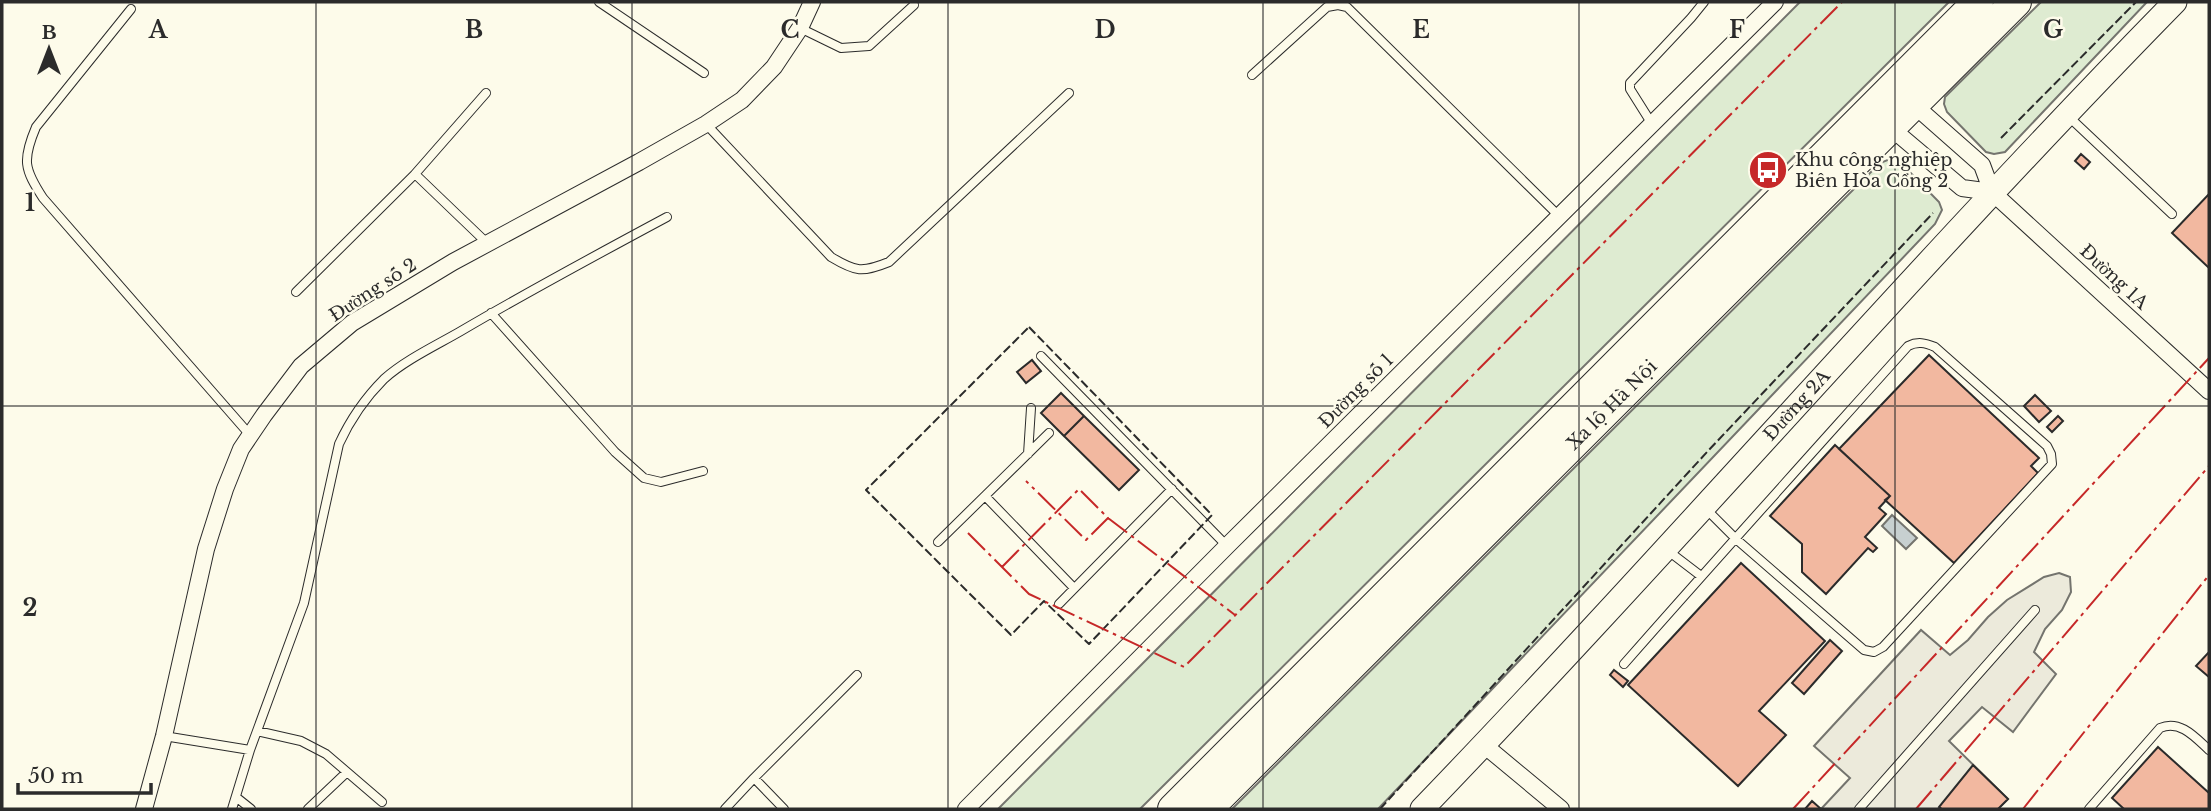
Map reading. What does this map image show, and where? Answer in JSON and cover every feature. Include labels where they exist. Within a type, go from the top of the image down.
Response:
[{"type":"highway","name":"Xa lộ Hà Nội","points":[[1173,809],[1978,2]]},
{"type":"highway","name":"Xa lộ Hà Nội","points":[[1208,809],[2016,2]]},
{"type":"street","name":"Đường số 2","points":[[144,809],[164,736],[206,549],[225,489],[250,435],[301,366],[352,323],[453,262],[706,124],[742,100],[774,67],[800,28],[812,2]]},
{"type":"street","name":"Đường số 1","points":[[966,809],[1775,2]]},
{"type":"street","name":"Đường 2A","points":[[1422,809],[1704,507],[1992,192],[2175,2]]},
{"type":"street","name":"Đường 1A","points":[[1914,105],[1982,165],[1992,192],[2209,391]]},
{"type":"street","points":[[1891,128],[1962,188],[1992,192]]},
{"type":"street","points":[[1484,745],[1561,809]]},
{"type":"lane","points":[[599,2],[704,73]]},
{"type":"lane","points":[[1652,124],[1630,89],[1630,83],[1704,2]]},
{"type":"lane","points":[[1252,75],[1327,7],[1350,4],[1559,216]]},
{"type":"lane","points":[[800,28],[841,48],[869,46],[914,5]]},
{"type":"lane","points":[[131,9],[36,127],[26,161],[30,179],[43,198],[250,435]]},
{"type":"lane","points":[[296,292],[415,174],[486,93]]},
{"type":"lane","points":[[706,124],[831,257],[851,269],[872,269],[889,261],[1069,93]]},
{"type":"lane","points":[[2066,114],[2172,214]]},
{"type":"lane","points":[[415,174],[488,244]]},
{"type":"lane","points":[[232,809],[250,750],[304,603],[339,444],[362,403],[386,377],[428,349],[667,217]]},
{"type":"lane","points":[[491,313],[615,452],[644,478],[661,482],[703,471]]},
{"type":"lane","points":[[1624,664],[1701,576],[1736,539],[1908,346],[1913,343],[1920,342],[1935,347],[2047,446],[2051,454],[2052,464],[1883,648],[1874,652],[1864,650],[1736,539],[1704,507]]},
{"type":"lane","points":[[1041,356],[1227,546]]},
{"type":"lane","points":[[1028,454],[1031,408]]},
{"type":"lane","points":[[938,542],[1049,433]]},
{"type":"lane","points":[[1059,604],[1172,489]]},
{"type":"lane","points":[[985,496],[1074,588]]},
{"type":"lane","points":[[1665,549],[1701,576]]},
{"type":"lane","points":[[1859,809],[2035,610]]},
{"type":"lane","points":[[724,809],[857,675]]},
{"type":"lane","points":[[2089,809],[2160,728],[2183,728],[2209,750]]},
{"type":"lane","points":[[257,731],[302,741],[326,754],[382,802]]},
{"type":"lane","points":[[164,736],[250,750]]},
{"type":"lane","points":[[308,809],[347,772]]},
{"type":"lane","points":[[754,778],[784,809]]},
{"type":"lane","points":[[236,797],[251,809]]},
{"type":"green space","points":[[1800,2],[1949,2],[1140,809],[998,809]]},
{"type":"green space","points":[[2041,2],[2147,2],[2005,152],[1986,152],[1947,112],[1945,97]]},
{"type":"green space","points":[[1890,159],[1902,164],[1939,202],[1942,210],[1935,224],[1378,809],[1232,809],[1880,163]]},
{"type":"shaded area","points":[[1892,515],[1917,538],[1906,549],[1882,526]]},
{"type":"shaded area","points":[[2059,573],[2070,577],[2071,592],[2062,610],[2045,629],[2034,652],[2056,674],[2013,732],[1982,707],[1949,741],[2008,799],[1998,809],[1821,809],[1850,778],[1814,746],[1921,630],[1950,655],[2007,600],[2044,577]]},
{"type":"building","points":[[2081,154],[2090,162],[2084,169],[2075,161]]},
{"type":"building","points":[[2209,194],[2209,268],[2172,233]]},
{"type":"building","points":[[1929,355],[2039,458],[2031,466],[2038,473],[1954,563],[1885,500],[1890,496],[1839,449]]},
{"type":"building","points":[[1032,360],[1041,371],[1026,383],[1017,372]]},
{"type":"building","points":[[1061,393],[1084,416],[1064,436],[1041,413]]},
{"type":"building","points":[[2035,395],[2051,411],[2039,422],[2024,406]]},
{"type":"building","points":[[1084,416],[1139,470],[1119,490],[1064,436]]},
{"type":"building","points":[[2058,416],[2063,421],[2052,432],[2047,427]]},
{"type":"building","points":[[1835,445],[1890,496],[1879,508],[1886,514],[1865,537],[1877,548],[1873,552],[1868,548],[1826,594],[1802,572],[1802,544],[1770,516]]},
{"type":"building","points":[[1741,563],[1825,641],[1759,711],[1786,735],[1738,786],[1628,685]]},
{"type":"building","points":[[1830,640],[1842,651],[1804,694],[1792,683]]},
{"type":"building","points":[[2209,652],[2209,677],[2196,666]]},
{"type":"building","points":[[1614,670],[1628,681],[1623,687],[1610,675]]},
{"type":"building","points":[[2158,747],[2209,793],[2209,809],[2124,809],[2112,798]]},
{"type":"building","points":[[1973,765],[2008,799],[1998,809],[1939,807]]},
{"type":"building","points":[[1812,801],[1821,809],[1805,809]]},
{"type":"fence","points":[[2001,138],[2136,2]]},
{"type":"fence","points":[[1380,809],[1707,452],[1933,213]]},
{"type":"fence","points":[[1029,327],[1212,515],[1089,644],[1044,601],[1011,635],[866,490],[1029,327]]},
{"type":"power","points":[[968,533],[1029,594],[1184,667],[1842,2]]},
{"type":"power","points":[[1793,809],[2209,358]]},
{"type":"power","points":[[1916,809],[2209,466]]},
{"type":"power","points":[[1002,567],[1079,489],[1108,518],[1086,540],[1026,481]]},
{"type":"power","points":[[1108,518],[1235,615]]},
{"type":"power","points":[[2023,809],[2209,575]]},
{"type":"place","name":"Khu công nghiệp Biên Hòa Cổng 2","points":[[1768,170]]}]
